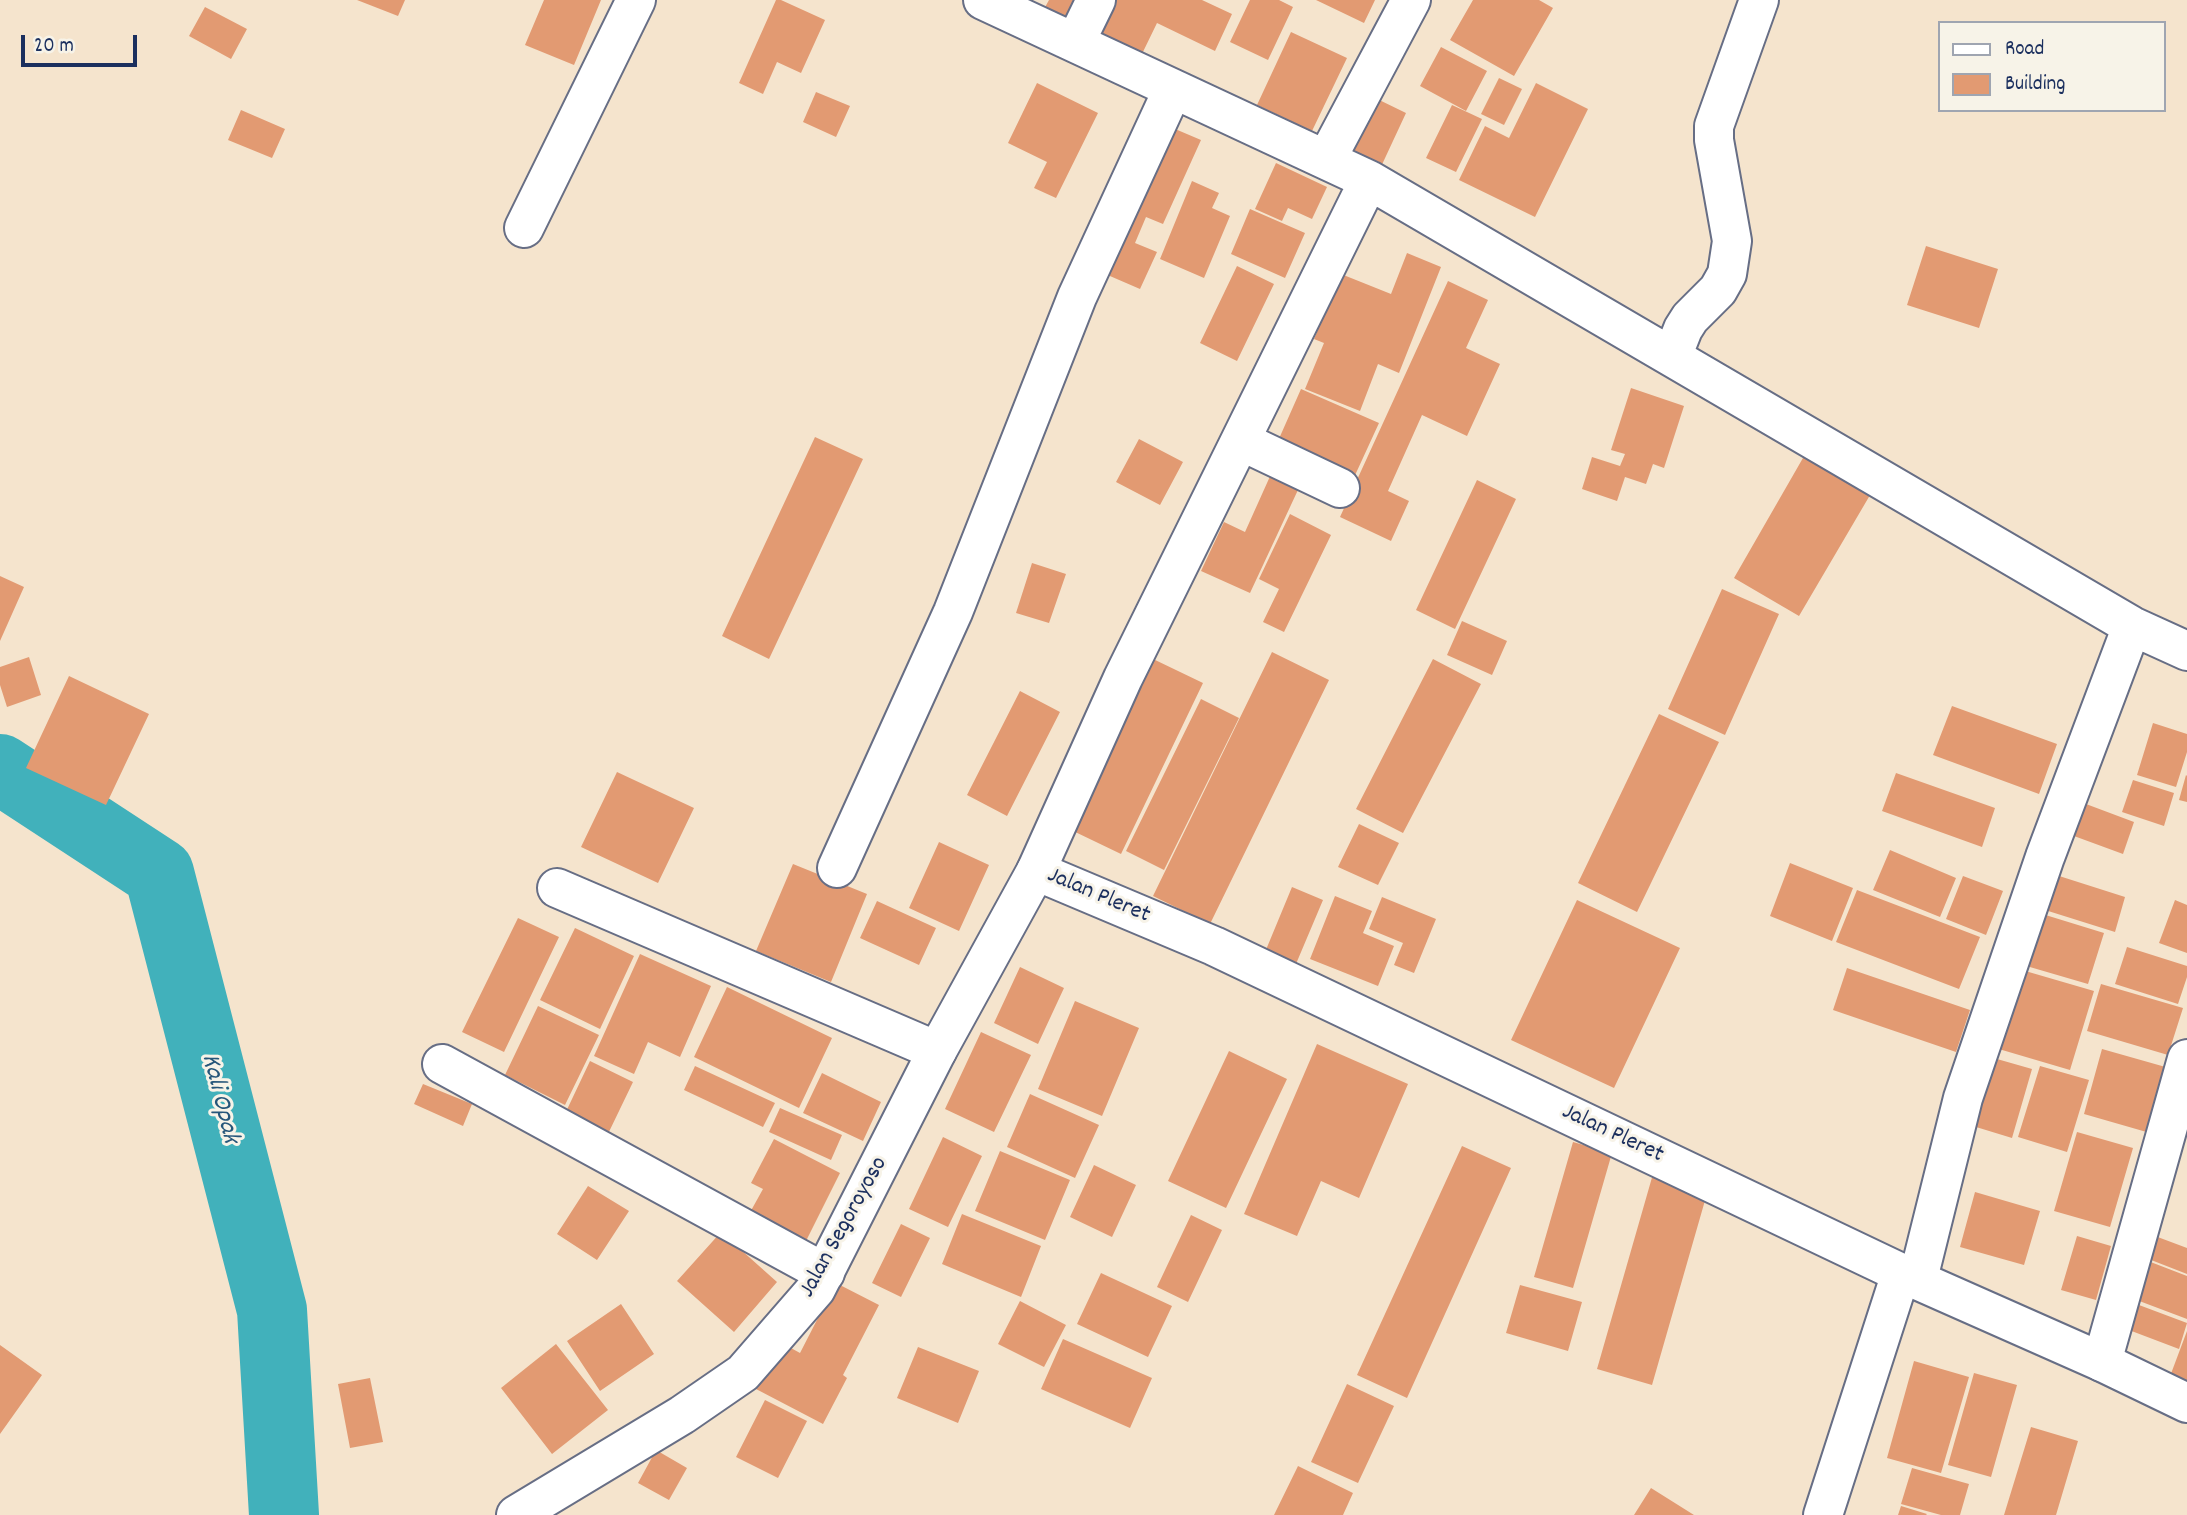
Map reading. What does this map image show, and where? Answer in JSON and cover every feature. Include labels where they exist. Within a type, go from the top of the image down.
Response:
[{"type":"street","points":[[524,228],[636,0]]},
{"type":"street","points":[[983,0],[1370,180],[2132,626],[2187,650]]},
{"type":"street","points":[[1075,43],[1096,0]]},
{"type":"street","points":[[1326,160],[1412,0]]},
{"type":"street","points":[[1672,357],[1690,318],[1718,290],[1727,274],[1732,241],[1714,140],[1714,126],[1759,0]]},
{"type":"street","points":[[837,868],[953,612],[1077,297],[1173,89]]},
{"type":"street","name":"Jalan Segoroyoso","points":[[516,1515],[682,1415],[743,1373],[808,1299],[825,1273],[937,1051],[1036,872],[1123,678],[1370,180]]},
{"type":"street","points":[[1241,441],[1340,488]]},
{"type":"street","points":[[1823,1515],[1910,1276],[1963,1098],[2045,856],[2132,626]]},
{"type":"street","name":"Jalan Pleret","points":[[1036,872],[1214,946],[1910,1276],[2102,1362],[2187,1404]]},
{"type":"street","points":[[557,888],[937,1051]]},
{"type":"street","points":[[2102,1362],[2187,1059]]},
{"type":"street","points":[[442,1064],[825,1273]]},
{"type":"building","points":[[357,0],[405,0],[398,16]]},
{"type":"building","points":[[544,0],[601,0],[574,65],[525,45]]},
{"type":"building","points":[[776,0],[825,20],[801,73],[777,62],[763,94],[739,83]]},
{"type":"building","points":[[1049,0],[1089,0],[1076,27],[1043,11]]},
{"type":"building","points":[[1105,0],[1202,0],[1232,14],[1215,51],[1157,23],[1140,58],[1089,34]]},
{"type":"building","points":[[1250,0],[1279,0],[1293,7],[1268,60],[1230,42]]},
{"type":"building","points":[[1316,0],[1375,0],[1364,23]]},
{"type":"building","points":[[1473,0],[1539,0],[1553,8],[1514,76],[1450,40]]},
{"type":"building","points":[[205,7],[247,29],[231,59],[189,36]]},
{"type":"building","points":[[1291,32],[1347,58],[1312,131],[1257,105]]},
{"type":"building","points":[[1441,47],[1487,71],[1466,111],[1420,86]]},
{"type":"building","points":[[1499,78],[1522,89],[1504,125],[1481,114]]},
{"type":"building","points":[[1037,83],[1098,113],[1056,198],[1034,188],[1047,162],[1008,143]]},
{"type":"building","points":[[1536,83],[1588,109],[1535,217],[1459,180],[1485,126],[1509,138]]},
{"type":"building","points":[[816,92],[850,106],[836,137],[803,122]]},
{"type":"building","points":[[1369,95],[1406,113],[1379,171],[1341,153]]},
{"type":"building","points":[[1452,105],[1482,119],[1456,172],[1426,158]]},
{"type":"building","points":[[241,110],[285,129],[272,158],[228,140]]},
{"type":"building","points":[[1161,123],[1201,140],[1163,224],[1146,217],[1135,243],[1157,252],[1140,289],[1096,270]]},
{"type":"building","points":[[1276,163],[1327,187],[1312,219],[1288,208],[1282,221],[1255,209]]},
{"type":"building","points":[[1192,181],[1219,193],[1212,208],[1230,216],[1204,278],[1160,259]]},
{"type":"building","points":[[1250,209],[1305,233],[1285,278],[1231,254]]},
{"type":"building","points":[[1926,246],[1998,269],[1979,328],[1907,305]]},
{"type":"building","points":[[1407,253],[1441,267],[1399,373],[1378,364],[1360,411],[1305,389],[1324,343],[1314,339],[1341,274],[1391,294]]},
{"type":"building","points":[[1237,266],[1274,284],[1237,361],[1200,343]]},
{"type":"building","points":[[1448,281],[1488,300],[1466,348],[1500,364],[1467,436],[1422,415],[1388,491],[1409,501],[1391,541],[1340,517]]},
{"type":"building","points":[[1631,388],[1684,406],[1664,468],[1653,464],[1646,484],[1625,477],[1617,501],[1582,489],[1592,457],[1620,466],[1625,454],[1611,450]]},
{"type":"building","points":[[1301,389],[1379,423],[1351,484],[1274,450]]},
{"type":"building","points":[[815,437],[863,459],[769,659],[722,636]]},
{"type":"building","points":[[1139,439],[1183,462],[1160,505],[1116,482]]},
{"type":"building","points":[[1807,451],[1873,490],[1799,616],[1734,578]]},
{"type":"building","points":[[1276,463],[1304,477],[1250,593],[1201,571],[1224,522],[1245,532]]},
{"type":"building","points":[[1477,480],[1516,499],[1455,629],[1416,610]]},
{"type":"building","points":[[1290,514],[1331,535],[1284,632],[1263,622],[1279,589],[1259,579]]},
{"type":"building","points":[[1032,563],[1066,574],[1049,623],[1016,613]]},
{"type":"building","points":[[0,576],[24,587],[0,641]]},
{"type":"building","points":[[1722,589],[1779,614],[1725,735],[1668,709]]},
{"type":"building","points":[[1462,621],[1507,641],[1492,675],[1447,655]]},
{"type":"building","points":[[1272,652],[1329,680],[1210,924],[1153,896]]},
{"type":"building","points":[[29,657],[41,695],[7,707],[0,685],[0,667]]},
{"type":"building","points":[[1151,658],[1203,683],[1121,854],[1069,829]]},
{"type":"building","points":[[1433,659],[1481,684],[1403,833],[1356,809]]},
{"type":"building","points":[[69,676],[149,714],[106,805],[26,768]]},
{"type":"building","points":[[1020,691],[1060,712],[1007,816],[967,795]]},
{"type":"building","points":[[1201,699],[1239,718],[1164,870],[1126,851]]},
{"type":"building","points":[[1952,706],[2057,744],[2039,794],[1933,755]]},
{"type":"building","points":[[1659,714],[1719,742],[1637,912],[1578,883]]},
{"type":"building","points":[[2153,723],[2187,734],[2187,752],[2176,787],[2137,775]]},
{"type":"building","points":[[617,772],[694,808],[658,883],[581,847]]},
{"type":"building","points":[[1896,773],[1995,808],[1982,847],[1882,811]]},
{"type":"building","points":[[2187,776],[2187,802],[2179,800]]},
{"type":"building","points":[[2133,780],[2174,793],[2164,826],[2122,812]]},
{"type":"building","points":[[2086,804],[2134,822],[2123,854],[2074,836]]},
{"type":"building","points":[[1359,824],[1399,843],[1378,885],[1338,867]]},
{"type":"building","points":[[939,842],[989,865],[959,931],[909,908]]},
{"type":"building","points":[[1890,850],[1956,878],[1940,917],[1873,890]]},
{"type":"building","points":[[1790,863],[1853,888],[1832,941],[1770,916]]},
{"type":"building","points":[[793,864],[867,894],[831,982],[756,951]]},
{"type":"building","points":[[2056,875],[2125,897],[2115,932],[2045,910]]},
{"type":"building","points":[[1963,876],[2003,891],[1986,935],[1946,919]]},
{"type":"building","points":[[1292,887],[1323,900],[1293,971],[1263,957]]},
{"type":"building","points":[[1857,890],[1980,937],[1959,989],[1836,942]]},
{"type":"building","points":[[1335,896],[1372,911],[1363,933],[1394,946],[1378,986],[1310,959]]},
{"type":"building","points":[[1382,897],[1436,919],[1414,973],[1394,965],[1403,943],[1369,929]]},
{"type":"building","points":[[1577,900],[1680,948],[1614,1088],[1511,1040]]},
{"type":"building","points":[[2175,900],[2187,905],[2187,953],[2159,943]]},
{"type":"building","points":[[877,901],[936,928],[919,965],[860,938]]},
{"type":"building","points":[[2039,913],[2104,933],[2088,984],[2023,965]]},
{"type":"building","points":[[518,918],[559,937],[504,1052],[462,1032]]},
{"type":"building","points":[[575,928],[634,956],[600,1029],[540,1000]]},
{"type":"building","points":[[2127,947],[2187,966],[2187,977],[2178,1004],[2115,984]]},
{"type":"building","points":[[640,954],[711,986],[680,1057],[648,1042],[634,1074],[594,1056]]},
{"type":"building","points":[[1020,967],[1064,988],[1038,1044],[994,1023]]},
{"type":"building","points":[[1847,968],[1970,1010],[1956,1052],[1833,1010]]},
{"type":"building","points":[[2015,968],[2094,991],[2070,1070],[1992,1047]]},
{"type":"building","points":[[2101,984],[2183,1008],[2168,1055],[2087,1031]]},
{"type":"building","points":[[727,987],[832,1038],[799,1108],[694,1057]]},
{"type":"building","points":[[1075,1001],[1139,1028],[1102,1116],[1038,1089]]},
{"type":"building","points":[[538,1006],[599,1035],[565,1105],[505,1075]]},
{"type":"building","points":[[981,1032],[1031,1055],[994,1132],[945,1109]]},
{"type":"building","points":[[1317,1044],[1408,1084],[1359,1198],[1321,1181],[1297,1236],[1244,1214]]},
{"type":"building","points":[[2102,1049],[2169,1068],[2150,1133],[2084,1114]]},
{"type":"building","points":[[1229,1051],[1287,1079],[1226,1208],[1168,1181]]},
{"type":"building","points":[[1983,1055],[2032,1069],[2012,1138],[1963,1123]]},
{"type":"building","points":[[590,1061],[633,1082],[606,1138],[563,1118]]},
{"type":"building","points":[[695,1066],[775,1103],[763,1127],[684,1090]]},
{"type":"building","points":[[2040,1066],[2089,1080],[2067,1152],[2018,1137]]},
{"type":"building","points":[[822,1073],[881,1102],[863,1141],[803,1113]]},
{"type":"building","points":[[423,1084],[472,1104],[463,1126],[414,1104]]},
{"type":"building","points":[[1030,1094],[1099,1125],[1075,1178],[1007,1147]]},
{"type":"building","points":[[780,1108],[842,1135],[831,1160],[769,1132]]},
{"type":"building","points":[[2077,1132],[2133,1148],[2110,1227],[2054,1211]]},
{"type":"building","points":[[943,1137],[982,1156],[948,1227],[909,1209]]},
{"type":"building","points":[[774,1139],[840,1173],[804,1245],[748,1216],[763,1189],[751,1183]]},
{"type":"building","points":[[1573,1142],[1612,1153],[1573,1288],[1534,1277]]},
{"type":"building","points":[[1462,1146],[1511,1168],[1407,1398],[1357,1375]]},
{"type":"building","points":[[1000,1151],[1070,1180],[1045,1240],[975,1211]]},
{"type":"building","points":[[1094,1165],[1136,1185],[1112,1237],[1070,1217]]},
{"type":"building","points":[[1653,1174],[1708,1190],[1652,1385],[1597,1369]]},
{"type":"building","points":[[588,1186],[629,1211],[597,1260],[557,1234]]},
{"type":"building","points":[[1975,1192],[2040,1211],[2024,1265],[1960,1247]]},
{"type":"building","points":[[962,1214],[1041,1246],[1021,1297],[942,1264]]},
{"type":"building","points":[[1191,1215],[1222,1230],[1188,1302],[1157,1287]]},
{"type":"building","points":[[901,1224],[930,1238],[901,1297],[872,1283]]},
{"type":"building","points":[[721,1232],[777,1282],[734,1332],[677,1281]]},
{"type":"building","points":[[2077,1236],[2111,1246],[2096,1300],[2061,1290]]},
{"type":"building","points":[[2155,1236],[2187,1248],[2187,1274],[2146,1258]]},
{"type":"building","points":[[2148,1261],[2187,1276],[2187,1319],[2134,1299]]},
{"type":"building","points":[[1101,1273],[1172,1306],[1148,1357],[1077,1324]]},
{"type":"building","points":[[836,1283],[879,1305],[843,1375],[847,1378],[823,1424],[756,1389],[780,1342],[800,1353]]},
{"type":"building","points":[[1520,1285],[1582,1302],[1568,1351],[1506,1333]]},
{"type":"building","points":[[1020,1301],[1066,1325],[1044,1367],[998,1344]]},
{"type":"building","points":[[2131,1302],[2187,1323],[2179,1349],[2121,1327]]},
{"type":"building","points":[[621,1304],[654,1354],[600,1391],[567,1341]]},
{"type":"building","points":[[2187,1331],[2187,1386],[2169,1379]]},
{"type":"building","points":[[1063,1339],[1152,1378],[1130,1428],[1041,1389]]},
{"type":"building","points":[[556,1344],[608,1410],[552,1454],[501,1388]]},
{"type":"building","points":[[0,1345],[42,1375],[0,1434]]},
{"type":"building","points":[[918,1347],[979,1371],[958,1423],[897,1398]]},
{"type":"building","points":[[1914,1361],[1969,1377],[1941,1473],[1887,1458]]},
{"type":"building","points":[[1974,1373],[2017,1385],[1991,1477],[1948,1465]]},
{"type":"building","points":[[370,1378],[383,1442],[350,1448],[338,1384]]},
{"type":"building","points":[[1347,1384],[1394,1406],[1358,1483],[1311,1462]]},
{"type":"building","points":[[765,1400],[807,1421],[778,1478],[736,1457]]},
{"type":"building","points":[[2031,1427],[2078,1441],[2056,1515],[2004,1515]]},
{"type":"building","points":[[656,1450],[687,1468],[669,1500],[638,1483]]},
{"type":"building","points":[[1298,1466],[1353,1493],[1343,1515],[1274,1515]]},
{"type":"building","points":[[1912,1468],[1969,1484],[1960,1515],[1941,1515],[1901,1504]]},
{"type":"building","points":[[1651,1488],[1694,1515],[1634,1515]]},
{"type":"building","points":[[1901,1506],[1927,1514],[1898,1515]]},
{"type":"waterway","name":"Kali Opak","points":[[0,769],[159,873],[272,1310],[284,1515]]}]
